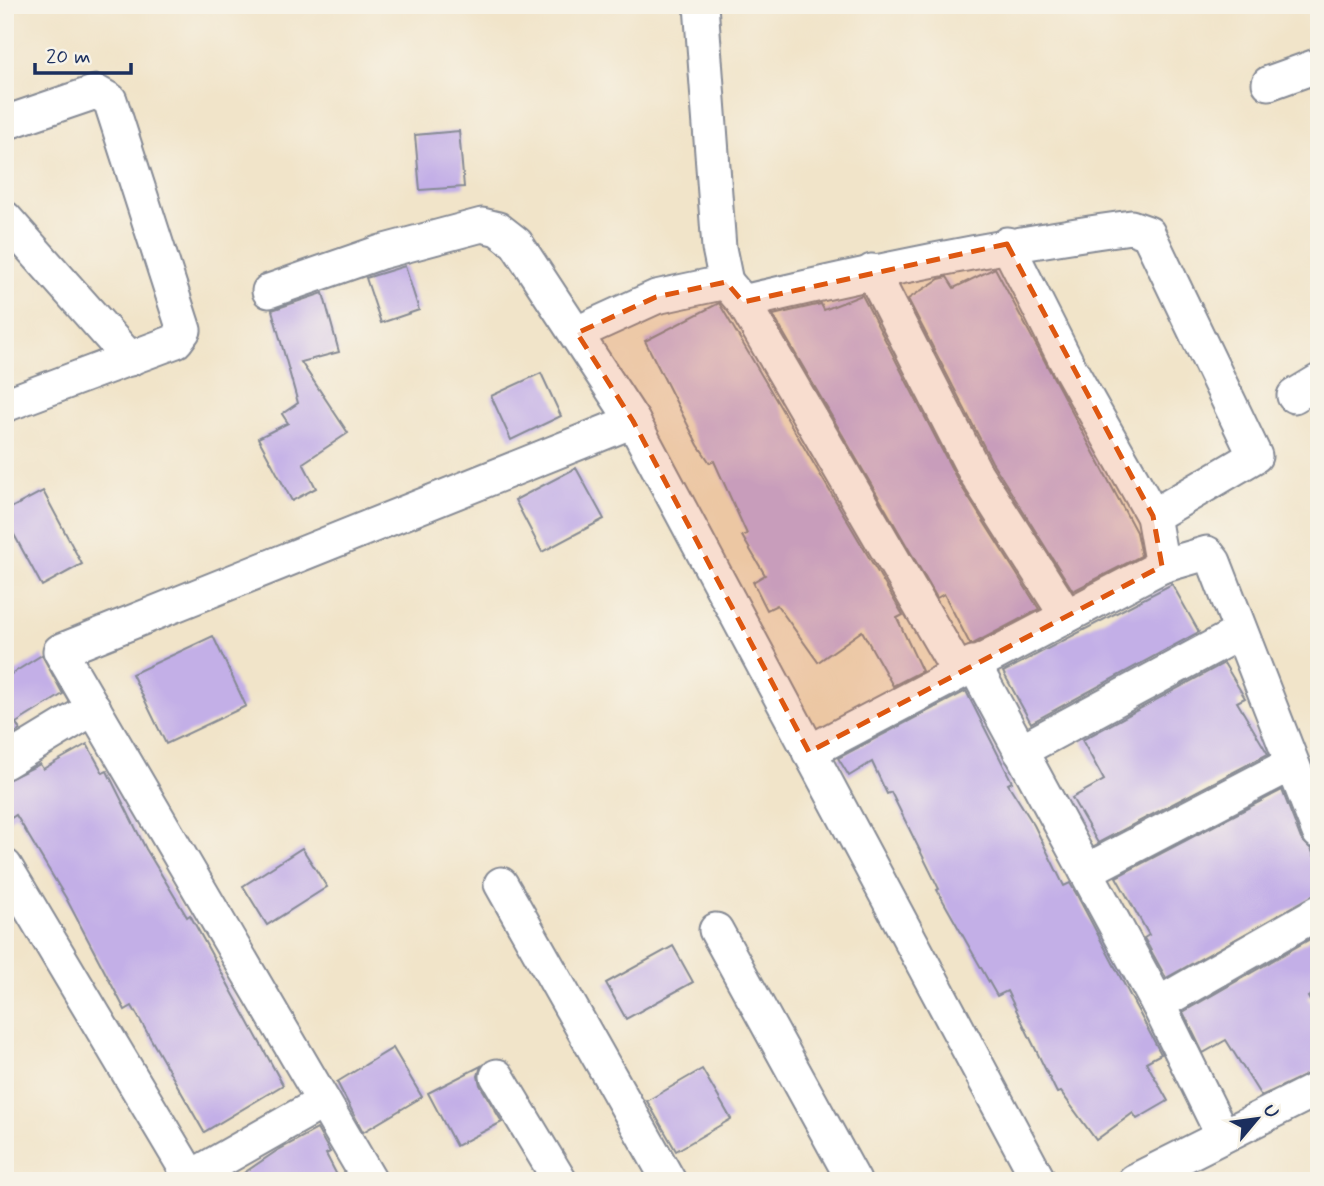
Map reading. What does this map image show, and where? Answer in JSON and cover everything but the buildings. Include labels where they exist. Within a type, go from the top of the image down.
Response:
[{"type":"street","points":[[701,5],[719,248],[735,292],[965,667],[1020,751],[1158,1004],[1222,1134]]},
{"type":"street","points":[[1269,83],[1319,65]]},
{"type":"street","points":[[5,123],[96,92],[110,100],[184,330],[176,341],[5,405]]},
{"type":"street","points":[[5,218],[130,359]]},
{"type":"street","points":[[269,291],[381,252],[482,225],[498,229],[516,243],[633,421],[1039,1181]]},
{"type":"street","points":[[577,333],[656,297],[735,292],[872,271],[1007,244],[1131,227],[1148,233],[1255,456],[1153,516]]},
{"type":"street","points":[[1007,244],[1067,363],[1153,516],[1161,566]]},
{"type":"street","points":[[872,271],[975,472],[1066,615]]},
{"type":"street","points":[[370,1181],[60,651],[633,421]]},
{"type":"street","points":[[808,751],[1161,566],[1207,553],[1225,587],[1239,633],[1319,832]]},
{"type":"street","points":[[1020,751],[1239,633]]},
{"type":"street","points":[[5,762],[94,708]]},
{"type":"street","points":[[1086,871],[1292,764]]},
{"type":"street","points":[[5,866],[189,1180],[323,1102]]},
{"type":"street","points":[[501,884],[669,1181]]},
{"type":"street","points":[[1158,1004],[1319,912]]},
{"type":"street","points":[[716,930],[854,1181]]},
{"type":"street","points":[[497,1076],[560,1181]]},
{"type":"street","points":[[1134,1181],[1222,1134],[1319,1088]]},
{"type":"highlighted area","points":[[1007,244],[1153,516],[1162,566],[809,752],[633,421],[577,333],[656,297],[726,282],[743,302]]}]
